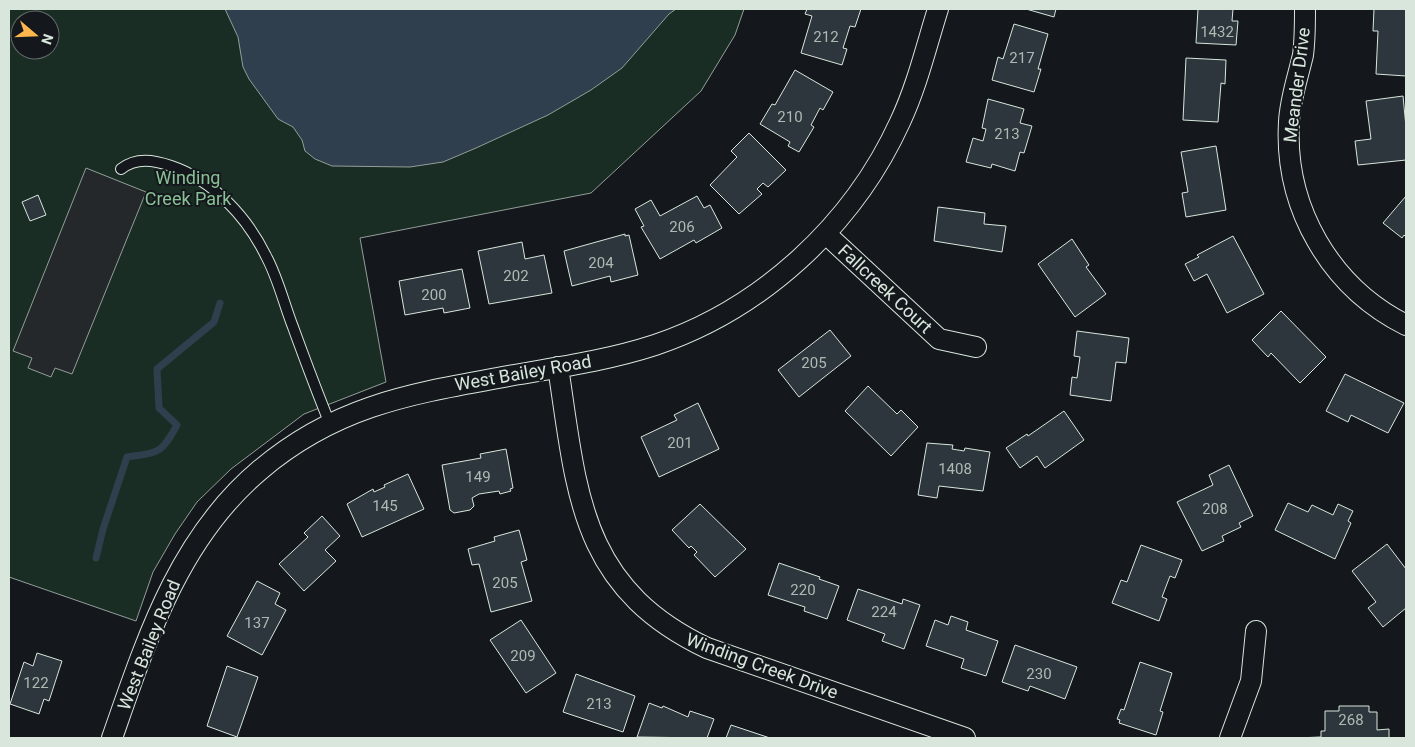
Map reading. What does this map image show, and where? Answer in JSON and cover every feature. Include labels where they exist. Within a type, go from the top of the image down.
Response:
[{"type":"street","name":"West Bailey Road","points":[[112,738],[156,616],[193,548],[224,507],[260,470],[330,424],[363,409],[427,390],[611,357],[654,345],[704,325],[734,308],[774,281],[826,234],[870,177],[901,122],[938,9]]},
{"type":"street","name":"Meander Drive","points":[[1305,9],[1303,54],[1289,121],[1290,160],[1300,204],[1318,244],[1340,274],[1368,301],[1406,325]]},
{"type":"street","name":"Fallcreek Court","points":[[826,234],[939,339],[976,347]]},
{"type":"street","name":"Winding Creek Drive","points":[[558,367],[576,478],[598,550],[618,581],[647,610],[679,635],[707,648],[965,738]]},
{"type":"street","points":[[1230,738],[1250,681],[1256,631]]},
{"type":"lane","points":[[121,169],[130,162],[142,160],[160,162],[178,168],[211,188],[242,219],[267,256],[330,424]]},
{"type":"green space","name":"Winding Creek Park","points":[[9,9],[744,9],[735,35],[701,91],[591,193],[360,238],[386,382],[304,414],[231,469],[197,502],[175,534],[153,572],[136,621],[9,577]]},
{"type":"shaded area","points":[[86,168],[146,192],[72,374],[55,368],[51,377],[28,368],[32,358],[13,351]]},
{"type":"water","points":[[225,9],[676,9],[669,14],[622,68],[591,90],[548,115],[476,148],[443,162],[410,167],[332,166],[315,159],[305,151],[302,140],[293,127],[278,119],[249,79],[243,67],[238,37]]},
{"type":"building","points":[[807,9],[861,9],[855,27],[850,26],[843,48],[847,49],[842,65],[801,53],[812,16],[805,14]]},
{"type":"building","points":[[1026,9],[1056,9],[1054,17]]},
{"type":"building","points":[[1198,9],[1233,9],[1232,21],[1238,21],[1236,45],[1196,43]]},
{"type":"building","points":[[1374,9],[1406,9],[1406,76],[1376,74],[1378,31],[1373,31]]},
{"type":"building","points":[[1014,24],[1048,34],[1038,69],[1041,69],[1034,92],[992,80],[998,57],[1003,59]]},
{"type":"building","points":[[1186,58],[1226,60],[1225,84],[1221,83],[1218,122],[1183,120]]},
{"type":"building","points":[[795,70],[833,92],[823,110],[820,108],[811,125],[814,127],[799,152],[788,146],[790,142],[760,124],[772,104],[775,105]]},
{"type":"building","points":[[1403,96],[1406,127],[1406,160],[1358,165],[1355,141],[1371,139],[1366,101]]},
{"type":"building","points":[[988,99],[1024,109],[1020,123],[1032,126],[1024,153],[1020,152],[1015,171],[992,164],[991,168],[966,162],[973,138],[983,141],[986,129],[982,128]]},
{"type":"building","points":[[749,133],[786,170],[768,187],[763,183],[757,189],[762,194],[739,214],[710,185],[737,157],[731,151]]},
{"type":"building","points":[[1216,146],[1226,210],[1186,217],[1182,193],[1188,192],[1181,152]]},
{"type":"building","points":[[38,195],[46,215],[30,221],[22,202]]},
{"type":"building","points":[[697,196],[704,208],[710,205],[722,228],[696,243],[694,240],[660,259],[641,227],[644,226],[635,209],[651,200],[660,216]]},
{"type":"building","points":[[1406,196],[1406,237],[1404,235],[1402,238],[1383,223]]},
{"type":"building","points":[[938,207],[985,213],[984,224],[1006,226],[1002,252],[934,241]]},
{"type":"building","points":[[625,234],[625,236],[629,235],[638,275],[611,282],[610,276],[572,286],[564,251]]},
{"type":"building","points":[[1233,236],[1264,294],[1227,313],[1207,274],[1194,281],[1185,264],[1199,257],[1197,255]]},
{"type":"building","points":[[1072,239],[1089,265],[1086,267],[1106,294],[1075,317],[1038,264]]},
{"type":"building","points":[[522,242],[525,259],[544,255],[552,293],[489,304],[478,251]]},
{"type":"building","points":[[462,269],[470,308],[444,313],[443,308],[405,315],[399,281]]},
{"type":"building","points":[[1281,311],[1326,357],[1300,383],[1271,353],[1268,357],[1252,340]]},
{"type":"building","points":[[830,330],[851,356],[799,397],[778,370]]},
{"type":"building","points":[[1077,331],[1129,338],[1126,363],[1116,362],[1111,401],[1070,395],[1072,377],[1077,378],[1080,357],[1074,356]]},
{"type":"building","points":[[1345,374],[1404,403],[1388,433],[1351,415],[1348,422],[1326,411]]},
{"type":"building","points":[[868,386],[897,414],[901,410],[918,427],[891,456],[845,411]]},
{"type":"building","points":[[698,403],[719,449],[659,477],[641,437],[677,420],[674,415]]},
{"type":"building","points":[[1064,411],[1084,440],[1045,468],[1037,456],[1020,468],[1006,448],[1027,434],[1028,436]]},
{"type":"building","points":[[927,443],[953,445],[952,449],[964,451],[965,448],[990,452],[983,491],[939,486],[937,498],[918,495]]},
{"type":"building","points":[[506,449],[513,488],[510,489],[511,491],[500,494],[499,491],[479,494],[472,498],[474,506],[470,510],[454,513],[450,510],[442,465],[481,458],[480,454]]},
{"type":"building","points":[[1229,465],[1253,516],[1239,523],[1241,527],[1222,536],[1224,541],[1202,551],[1177,502],[1213,485],[1209,475]]},
{"type":"building","points":[[408,474],[424,509],[362,537],[347,504],[373,489],[374,492],[385,487],[384,485]]},
{"type":"building","points":[[1288,503],[1308,512],[1312,505],[1333,515],[1338,504],[1353,511],[1348,521],[1351,523],[1335,559],[1275,530]]},
{"type":"building","points":[[700,504],[746,549],[715,577],[694,555],[697,552],[691,546],[689,548],[672,530]]},
{"type":"building","points":[[322,516],[340,536],[325,550],[336,561],[304,591],[279,564],[308,537],[304,533]]},
{"type":"building","points":[[519,530],[527,560],[521,562],[532,601],[491,612],[479,564],[472,565],[468,549],[495,541],[494,537]]},
{"type":"building","points":[[1387,544],[1406,569],[1406,608],[1383,627],[1368,608],[1376,602],[1352,571]]},
{"type":"building","points":[[1141,545],[1182,560],[1175,578],[1170,576],[1162,597],[1167,599],[1159,621],[1112,603],[1121,580],[1127,582]]},
{"type":"building","points":[[779,563],[820,577],[819,579],[839,586],[827,619],[804,611],[805,607],[768,595]]},
{"type":"building","points":[[257,581],[280,593],[275,604],[286,610],[262,655],[227,636]]},
{"type":"building","points":[[858,589],[902,604],[903,599],[920,605],[904,649],[882,641],[885,634],[847,620]]},
{"type":"building","points":[[951,616],[968,622],[966,630],[998,641],[986,676],[961,668],[964,659],[926,646],[935,620],[948,625]]},
{"type":"building","points":[[521,620],[556,673],[526,693],[490,640]]},
{"type":"building","points":[[1015,645],[1077,667],[1065,699],[1030,686],[1028,691],[1002,682]]},
{"type":"building","points":[[37,653],[62,661],[49,701],[44,699],[39,714],[10,704],[24,662],[33,666]]},
{"type":"building","points":[[1140,662],[1172,673],[1160,711],[1163,712],[1156,735],[1119,723],[1120,720],[1117,719],[1121,709],[1124,710]]},
{"type":"building","points":[[227,666],[258,677],[237,737],[207,726]]},
{"type":"building","points":[[576,674],[635,696],[623,732],[563,712]]},
{"type":"building","points":[[649,703],[662,708],[663,706],[688,717],[690,711],[714,719],[707,738],[637,737]]},
{"type":"building","points":[[1339,706],[1369,706],[1369,712],[1377,712],[1377,730],[1389,729],[1389,738],[1296,738],[1321,737],[1321,731],[1325,731],[1325,711],[1339,711]]},
{"type":"building","points":[[731,725],[770,738],[726,738]]},
{"type":"waterway","points":[[96,558],[103,529],[127,457],[146,454],[163,447],[177,425],[159,408],[157,369],[214,322],[220,303]]}]
